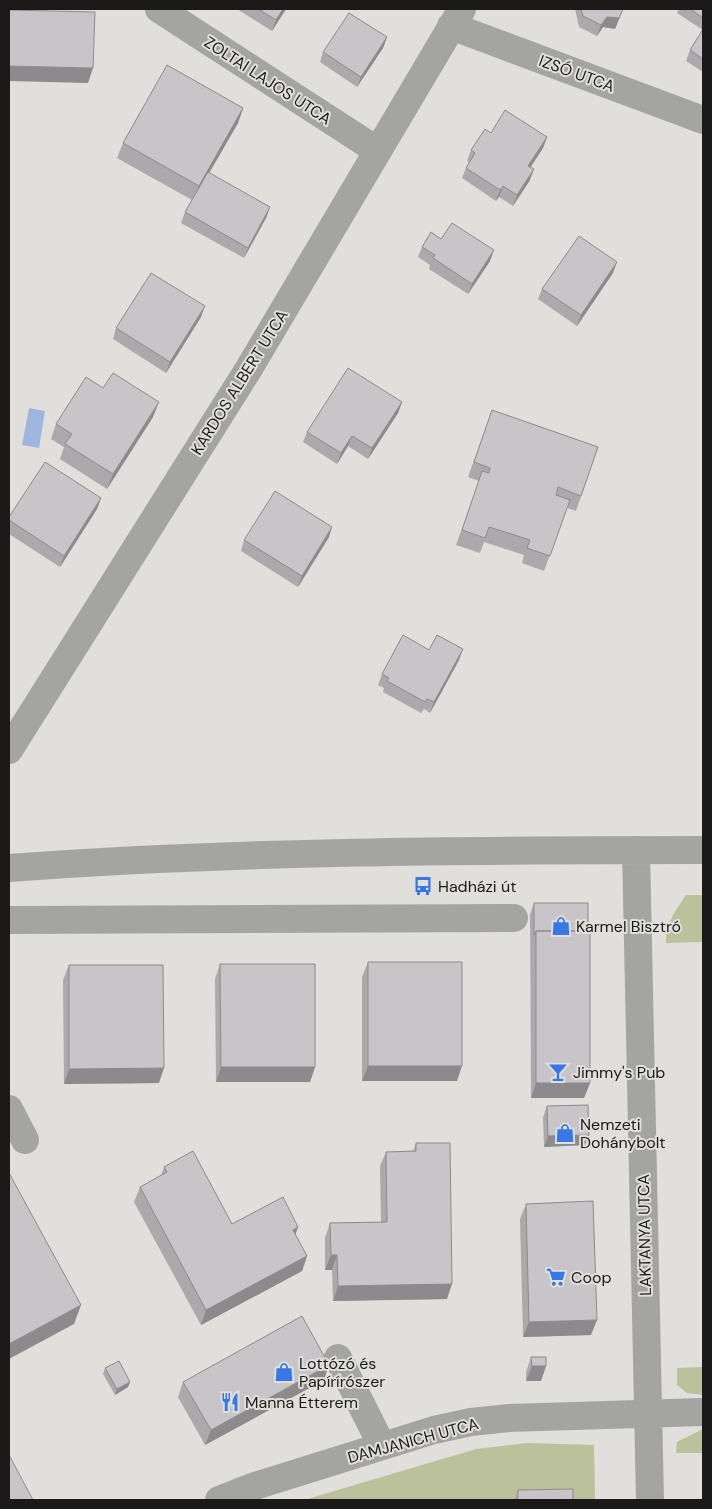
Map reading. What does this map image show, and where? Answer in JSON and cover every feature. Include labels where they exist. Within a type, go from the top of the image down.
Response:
[{"type":"street","name":"ZOLTAI LAJOS UTCA","points":[[158,9],[378,151]]},
{"type":"street","name":"KARDOS ALBERT UTCA","points":[[9,750],[248,370],[456,18]]},
{"type":"street","name":"IZSÓ UTCA","points":[[456,18],[703,120]]},
{"type":"street","name":"LAKTANYA UTCA","points":[[636,850],[650,1500]]},
{"type":"street","points":[[9,868],[210,855],[703,850]]},
{"type":"street","points":[[9,920],[514,918]]},
{"type":"street","points":[[9,1110],[25,1140]]},
{"type":"street","points":[[338,1358],[382,1446]]},
{"type":"street","name":"DAMJANICH UTCA","points":[[219,1500],[252,1487],[382,1446],[451,1426],[489,1419],[703,1412]]},
{"type":"green space","points":[[686,895],[703,895],[703,942],[666,943],[669,923]]},
{"type":"green space","points":[[703,1367],[703,1395],[687,1393],[677,1385],[677,1368]]},
{"type":"green space","points":[[703,1429],[703,1453],[676,1453],[677,1442]]},
{"type":"green space","points":[[526,1443],[594,1445],[595,1500],[304,1500],[476,1449]]},
{"type":"water","points":[[29,408],[45,411],[39,448],[22,445]]},
{"type":"building","points":[[258,9],[283,9],[276,20]]},
{"type":"building","points":[[581,9],[623,9],[619,18],[607,17],[601,25],[583,16]]},
{"type":"building","points":[[690,9],[703,9],[703,18]]},
{"type":"building","points":[[9,10],[95,12],[93,68],[9,66]]},
{"type":"building","points":[[349,13],[387,37],[361,77],[323,52]]},
{"type":"building","points":[[703,29],[703,59],[690,50]]},
{"type":"building","points":[[167,65],[243,108],[199,186],[123,143]]},
{"type":"building","points":[[505,110],[547,137],[528,166],[534,169],[517,195],[503,186],[500,190],[466,168],[475,153],[471,150],[485,129],[491,133]]},
{"type":"building","points":[[208,172],[270,207],[248,248],[185,212]]},
{"type":"building","points":[[452,223],[494,250],[472,284],[433,258],[435,255],[422,247],[431,232],[441,239]]},
{"type":"building","points":[[579,236],[617,262],[581,315],[542,289]]},
{"type":"building","points":[[151,273],[205,306],[170,362],[116,328]]},
{"type":"building","points":[[348,368],[402,402],[372,448],[352,436],[341,453],[307,432]]},
{"type":"building","points":[[113,373],[159,402],[113,474],[65,444],[72,434],[56,424],[86,377],[103,388]]},
{"type":"building","points":[[492,410],[598,447],[581,496],[558,487],[556,495],[570,500],[550,556],[527,548],[530,540],[489,527],[485,538],[462,530],[482,471],[489,473],[490,468],[474,462]]},
{"type":"building","points":[[45,462],[101,498],[64,556],[9,520],[9,517]]},
{"type":"building","points":[[275,491],[332,527],[302,576],[244,540]]},
{"type":"building","points":[[403,635],[429,650],[437,635],[463,649],[434,702],[427,699],[425,702],[387,681],[389,678],[382,674]]},
{"type":"building","points":[[534,903],[588,903],[588,931],[536,931],[534,935]]},
{"type":"building","points":[[536,931],[590,931],[590,1083],[536,1083]]},
{"type":"building","points":[[368,962],[462,962],[462,1066],[368,1066]]},
{"type":"building","points":[[220,964],[315,964],[315,1067],[221,1067]]},
{"type":"building","points":[[69,965],[163,965],[164,1068],[69,1069]]},
{"type":"building","points":[[588,1105],[589,1135],[548,1136],[547,1106]]},
{"type":"building","points":[[416,1143],[450,1143],[452,1284],[338,1286],[337,1255],[331,1255],[330,1223],[387,1222],[386,1152],[416,1151]]},
{"type":"building","points":[[193,1151],[232,1224],[283,1197],[298,1227],[293,1230],[307,1256],[206,1310],[140,1187],[167,1172],[164,1167]]},
{"type":"building","points":[[9,1173],[81,1305],[9,1344]]},
{"type":"building","name":"Coop","points":[[593,1201],[597,1320],[529,1322],[526,1204]]},
{"type":"building","points":[[302,1316],[329,1365],[211,1430],[183,1382]]},
{"type":"building","points":[[531,1357],[546,1357],[546,1366],[532,1366]]},
{"type":"building","points":[[119,1361],[130,1382],[117,1389],[105,1368]]},
{"type":"building","points":[[9,1455],[33,1500],[9,1500]]},
{"type":"building","points":[[573,1489],[573,1500],[518,1500],[518,1490]]},
{"type":"place","name":"Hadházi út","points":[[423,886]]},
{"type":"place","name":"Karmel Bisztró","points":[[561,926]]},
{"type":"place","name":"Jimmy's Pub","points":[[558,1072]]},
{"type":"place","name":"Nemzeti Dohánybolt","points":[[565,1133]]},
{"type":"place","name":"Coop","points":[[556,1277]]},
{"type":"place","name":"Lottózó és Papírírószer","points":[[284,1372]]},
{"type":"place","name":"Manna Étterem","points":[[230,1402]]}]
